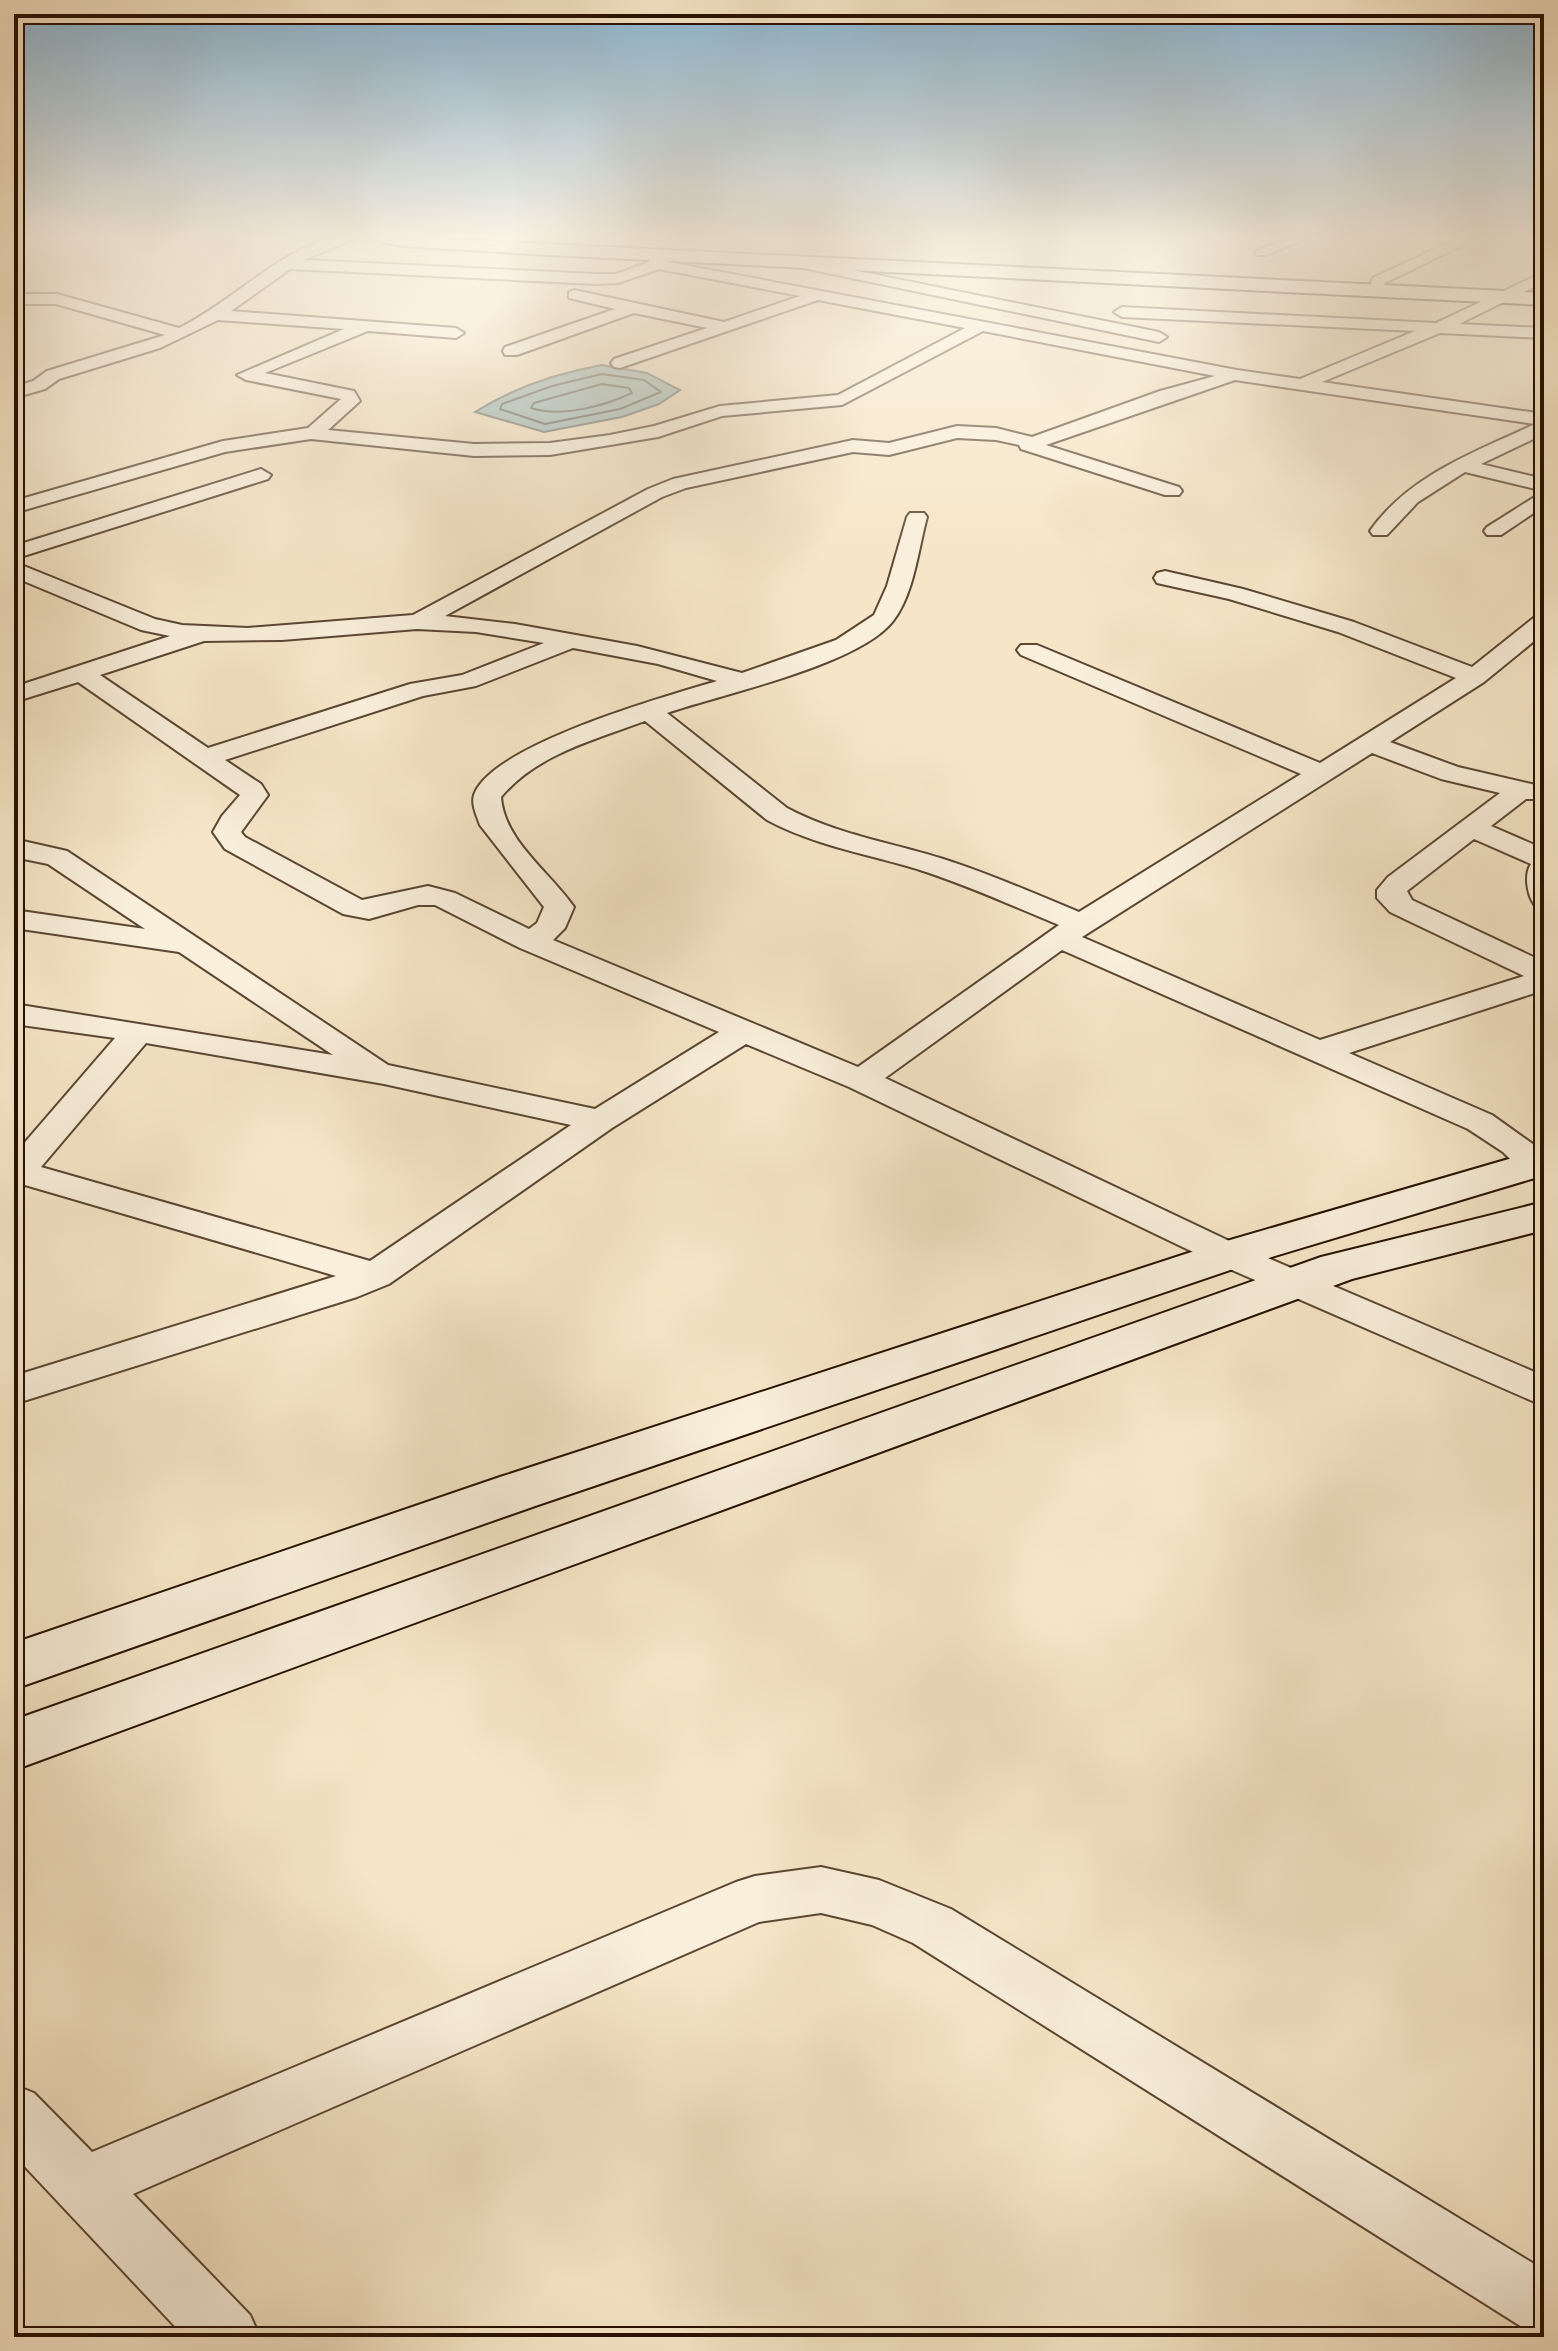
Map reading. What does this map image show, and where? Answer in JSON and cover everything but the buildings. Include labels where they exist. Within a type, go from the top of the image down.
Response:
[{"type":"main road","points":[[14,1666],[519,1491],[1229,1255],[1540,1165]]},
{"type":"main road","points":[[14,1745],[1337,1268],[1544,1216]]},
{"type":"street","points":[[14,393],[39,385],[60,372],[147,345]]},
{"type":"street","points":[[314,433],[337,417],[351,401],[350,397],[249,377],[247,373],[319,345]]},
{"type":"street","points":[[511,351],[529,345]]},
{"type":"street","points":[[620,363],[673,345]]},
{"type":"street","points":[[14,507],[223,447],[314,433],[437,448],[550,449],[628,438],[720,411],[842,400],[946,345]]},
{"type":"street","points":[[1074,345],[1237,375],[1329,372],[1396,345]]},
{"type":"street","points":[[418,622],[655,493],[727,471],[853,446],[889,449],[957,432],[996,434],[1029,442],[1166,395],[1237,375]]},
{"type":"street","points":[[1300,375],[1544,420]]},
{"type":"street","points":[[778,405],[853,431],[853,446]]},
{"type":"street","points":[[1380,531],[1390,514],[1412,494],[1544,427]]},
{"type":"street","points":[[1029,442],[1031,447],[1039,450],[1172,491]]},
{"type":"street","points":[[1465,466],[1544,485]]},
{"type":"street","points":[[14,553],[261,475]]},
{"type":"street","points":[[1494,531],[1544,497]]},
{"type":"street","points":[[531,942],[550,928],[559,907],[511,850],[488,812],[487,796],[505,774],[526,758],[649,711],[851,641],[881,622],[893,604],[896,583],[917,517]]},
{"type":"street","points":[[14,569],[149,625],[198,635],[418,622],[476,623],[685,661],[740,681]]},
{"type":"street","points":[[1165,578],[1250,598],[1346,627],[1475,677]]},
{"type":"street","points":[[861,1080],[1070,931],[1475,677],[1544,621]]},
{"type":"street","points":[[14,695],[198,635]]},
{"type":"street","points":[[207,757],[419,689],[467,681],[570,641]]},
{"type":"street","points":[[1029,650],[1323,774]]},
{"type":"street","points":[[14,667],[46,686]]},
{"type":"street","points":[[83,674],[207,757],[254,795],[229,823],[227,832],[235,843],[354,908],[369,910],[416,896],[435,896],[531,942],[861,1080],[1229,1255],[1544,1392]]},
{"type":"street","points":[[649,711],[777,814],[797,826],[850,846],[932,865],[1320,1051],[1480,1122],[1540,1165]]},
{"type":"street","points":[[1369,743],[1450,773],[1533,792]]},
{"type":"street","points":[[1320,1051],[1529,987],[1544,977],[1401,906],[1392,898],[1392,890],[1398,883],[1471,828],[1533,792]]},
{"type":"street","points":[[1471,828],[1544,862],[1541,870],[1544,898]]},
{"type":"street","points":[[14,848],[57,857],[384,1074]]},
{"type":"street","points":[[14,919],[187,944]]},
{"type":"street","points":[[14,1014],[384,1074],[600,1121]]},
{"type":"street","points":[[138,1032],[16,1175],[375,1275]]},
{"type":"street","points":[[14,1390],[343,1288],[375,1275],[600,1121],[742,1032]]},
{"type":"street","points":[[85,2185],[755,1899],[821,1890],[879,1903],[932,1926],[1544,2305]]},
{"type":"street","points":[[14,2113],[228,2337]]},
{"type":"water","points":[[602,365],[647,373],[680,390],[659,404],[622,417],[544,432],[475,412],[536,382]]}]
